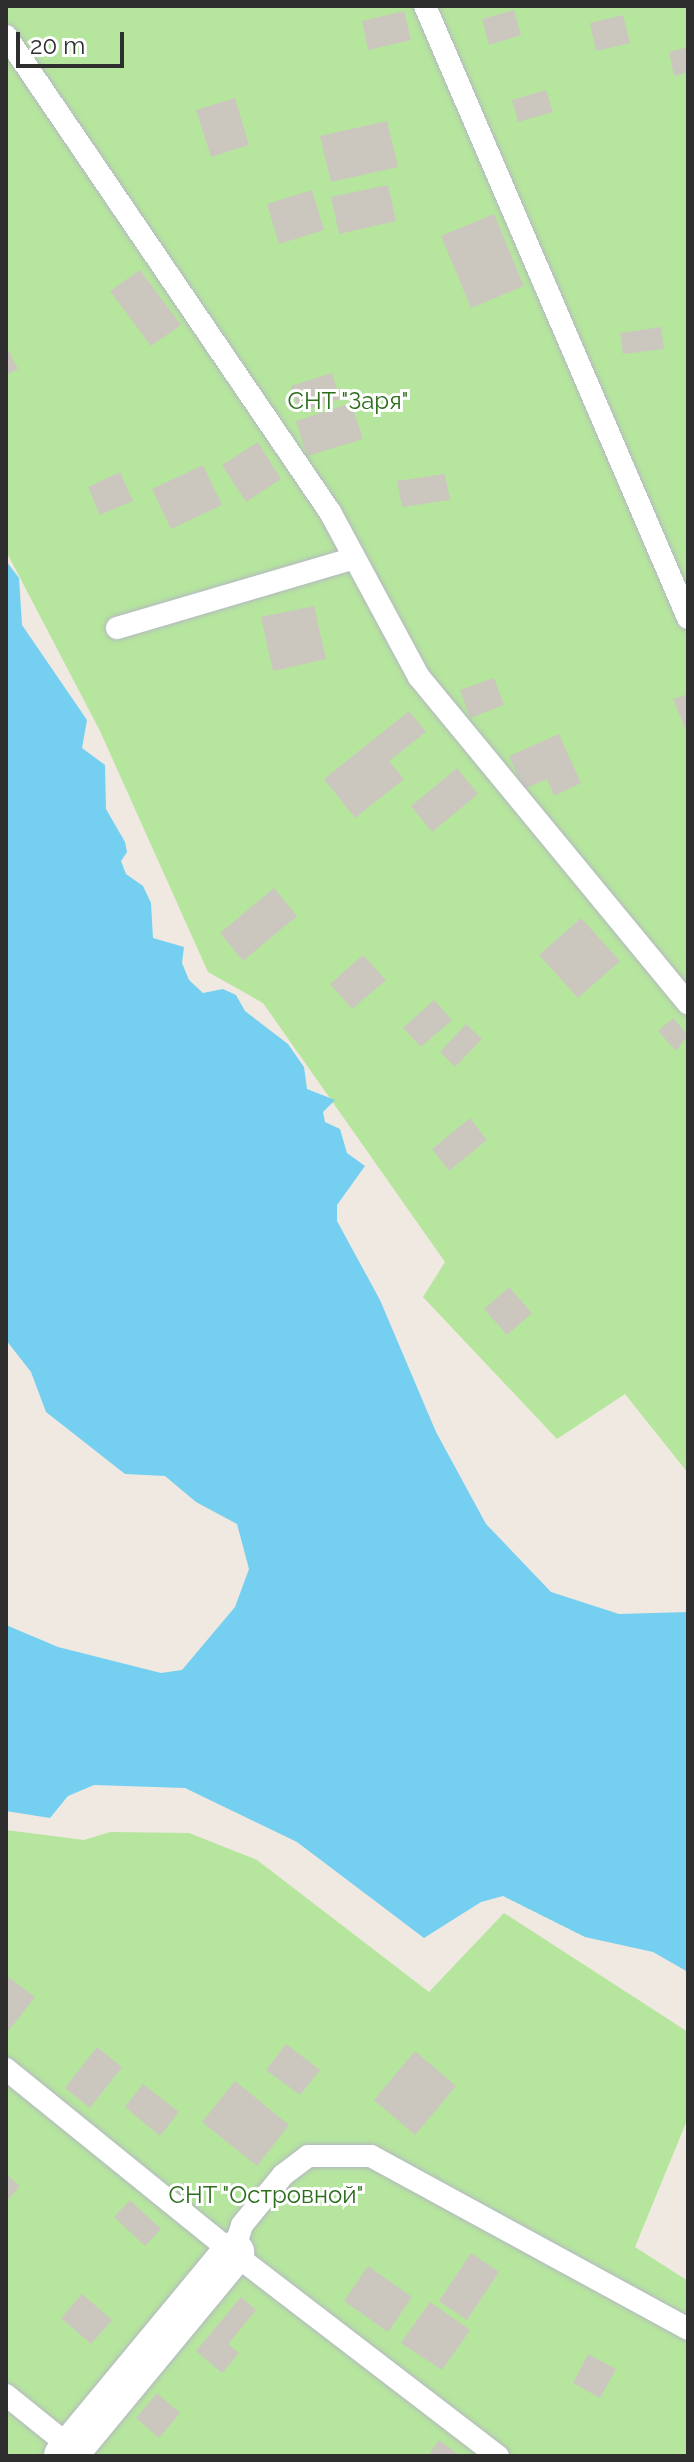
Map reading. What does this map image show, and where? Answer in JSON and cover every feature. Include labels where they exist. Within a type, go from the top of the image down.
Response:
[{"type":"street","points":[[73,2453],[233,2253]]},
{"type":"lane","points":[[425,6],[688,618]]},
{"type":"lane","points":[[6,36],[330,512],[351,559],[419,677],[688,1003]]},
{"type":"lane","points":[[117,628],[351,559]]},
{"type":"lane","points":[[6,2069],[233,2253],[498,2456]]},
{"type":"lane","points":[[233,2253],[242,2225],[283,2175],[308,2156],[371,2156],[688,2329]]},
{"type":"lane","points":[[6,2395],[73,2453]]},
{"type":"green space","name":"СНТ \"Заря\"","points":[[6,6],[688,6],[688,1473],[625,1394],[557,1439],[423,1297],[445,1262],[263,1003],[208,972],[100,731],[6,551]]},
{"type":"green space","name":"СНТ \"Островной\"","points":[[6,1830],[84,1840],[110,1832],[189,1833],[257,1860],[429,1992],[504,1913],[688,2032],[688,2118],[635,2247],[688,2281],[688,2456],[6,2456]]},
{"type":"water","points":[[6,561],[19,578],[22,625],[87,720],[82,748],[105,765],[106,809],[125,842],[127,852],[121,861],[126,874],[143,886],[151,903],[153,938],[184,947],[182,963],[189,980],[203,993],[223,989],[236,995],[245,1011],[288,1044],[304,1067],[307,1089],[335,1100],[323,1112],[325,1122],[340,1129],[347,1153],[365,1166],[337,1205],[337,1221],[380,1300],[436,1432],[486,1524],[551,1592],[619,1614],[688,1612],[688,1972],[653,1952],[585,1937],[503,1896],[481,1902],[424,1938],[297,1842],[185,1788],[94,1785],[68,1796],[50,1818],[6,1811],[6,1625],[58,1647],[161,1673],[182,1670],[235,1607],[249,1569],[237,1524],[196,1502],[165,1476],[125,1474],[46,1412],[31,1372],[6,1340]]},
{"type":"building","points":[[514,10],[521,35],[489,45],[482,19]]},
{"type":"building","points":[[404,11],[411,40],[368,50],[362,21]]},
{"type":"building","points":[[623,15],[630,43],[596,51],[590,23]]},
{"type":"building","points":[[688,47],[688,72],[674,76],[669,52]]},
{"type":"building","points":[[546,90],[553,112],[518,122],[512,100]]},
{"type":"building","points":[[235,98],[249,145],[211,157],[196,110]]},
{"type":"building","points":[[387,121],[398,167],[331,182],[320,136]]},
{"type":"building","points":[[388,185],[396,221],[339,234],[331,197]]},
{"type":"building","points":[[312,190],[324,230],[279,244],[267,204]]},
{"type":"building","points":[[494,214],[524,286],[471,308],[441,236]]},
{"type":"building","points":[[140,270],[181,325],[151,346],[110,291]]},
{"type":"building","points":[[661,327],[664,349],[623,354],[620,333]]},
{"type":"building","points":[[6,346],[18,369],[6,375]]},
{"type":"building","points":[[332,373],[340,399],[299,412],[291,386]]},
{"type":"building","points":[[351,403],[363,439],[307,456],[296,421]]},
{"type":"building","points":[[258,442],[281,479],[246,502],[222,465]]},
{"type":"building","points":[[203,465],[222,505],[171,529],[152,489]]},
{"type":"building","points":[[120,472],[133,501],[100,515],[88,487]]},
{"type":"building","points":[[445,474],[450,500],[402,507],[397,481]]},
{"type":"building","points":[[314,606],[326,659],[273,671],[261,617]]},
{"type":"building","points":[[494,678],[504,705],[470,718],[460,690]]},
{"type":"building","points":[[688,694],[688,735],[673,699]]},
{"type":"building","points":[[409,711],[426,732],[389,761],[404,779],[355,818],[324,779]]},
{"type":"building","points":[[559,734],[581,783],[554,796],[547,779],[524,789],[509,756]]},
{"type":"building","points":[[457,768],[478,794],[432,832],[411,806]]},
{"type":"building","points":[[274,888],[297,916],[243,961],[220,933]]},
{"type":"building","points":[[581,918],[620,961],[578,998],[539,955]]},
{"type":"building","points":[[363,955],[386,980],[352,1009],[330,984]]},
{"type":"building","points":[[434,1000],[452,1020],[421,1047],[403,1028]]},
{"type":"building","points":[[673,1018],[688,1035],[676,1051],[658,1031]]},
{"type":"building","points":[[466,1024],[482,1039],[455,1067],[440,1052]]},
{"type":"building","points":[[470,1118],[487,1140],[449,1171],[432,1149]]},
{"type":"building","points":[[509,1287],[532,1313],[507,1335],[484,1309]]},
{"type":"building","points":[[6,1978],[35,1997],[6,2034]]},
{"type":"building","points":[[286,2044],[320,2070],[300,2095],[266,2070]]},
{"type":"building","points":[[97,2047],[122,2067],[90,2108],[65,2088]]},
{"type":"building","points":[[415,2051],[456,2086],[415,2135],[374,2100]]},
{"type":"building","points":[[235,2081],[289,2125],[257,2166],[202,2122]]},
{"type":"building","points":[[143,2084],[179,2112],[160,2136],[125,2107]]},
{"type":"building","points":[[6,2174],[20,2186],[6,2202]]},
{"type":"building","points":[[130,2200],[161,2229],[145,2246],[114,2217]]},
{"type":"building","points":[[471,2253],[499,2272],[467,2320],[439,2301]]},
{"type":"building","points":[[368,2266],[412,2297],[388,2332],[344,2301]]},
{"type":"building","points":[[82,2294],[112,2320],[91,2344],[61,2318]]},
{"type":"building","points":[[241,2297],[256,2310],[228,2344],[239,2353],[222,2373],[196,2351]]},
{"type":"building","points":[[430,2302],[470,2330],[442,2370],[401,2343]]},
{"type":"building","points":[[588,2354],[616,2369],[600,2398],[573,2383]]},
{"type":"building","points":[[157,2393],[180,2413],[159,2438],[136,2418]]},
{"type":"building","points":[[439,2440],[460,2456],[428,2456]]}]
